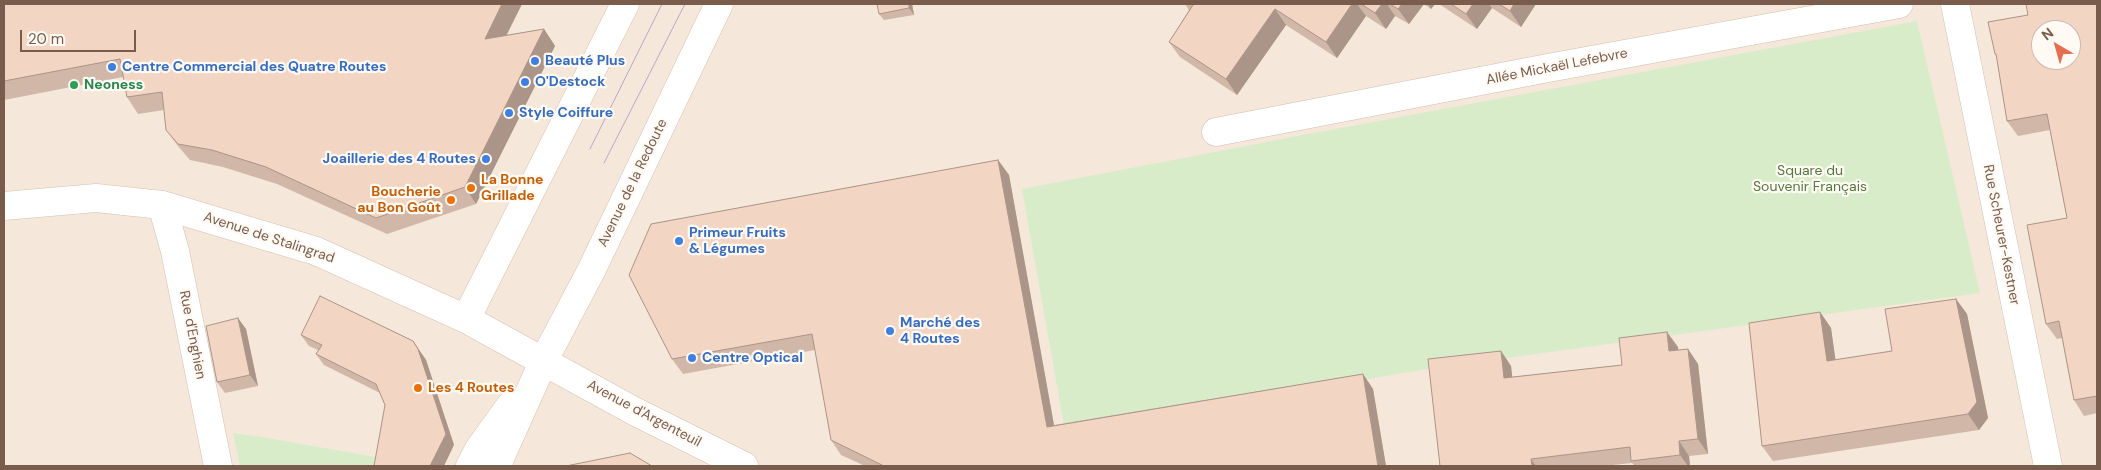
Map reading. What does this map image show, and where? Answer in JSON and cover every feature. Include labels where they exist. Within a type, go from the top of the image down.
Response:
[{"type":"main road","points":[[466,319],[625,4]]},
{"type":"main road","name":"Avenue de la Redoute","points":[[544,360],[591,271],[719,4]]},
{"type":"main road","name":"Allée Mickaël Lefebvre","points":[[1216,132],[1548,68],[1899,4]]},
{"type":"main road","name":"Rue Scheurer-Kestner","points":[[1955,4],[2048,466]]},
{"type":"main road","name":"Avenue de Stalingrad","points":[[4,206],[96,198],[162,205],[316,251],[466,319],[544,360]]},
{"type":"main road","name":"Rue d'Enghien","points":[[162,205],[175,251],[218,466]]},
{"type":"main road","points":[[470,466],[479,449],[544,360]]},
{"type":"main road","points":[[498,466],[544,360]]},
{"type":"main road","name":"Avenue d'Argenteuil","points":[[544,360],[634,411],[744,466]]},
{"type":"shaded area","points":[[4,4],[2097,4],[2097,466],[4,466]]},
{"type":"green space","name":"Square du Souvenir Français","points":[[1917,21],[1980,293],[1427,369],[1065,431],[1022,189]]},
{"type":"green space","points":[[233,433],[262,437],[426,466],[240,466]]},
{"type":"building","points":[[4,4],[502,4],[485,39],[544,29],[465,187],[376,218],[266,167],[212,150],[178,144],[166,130],[162,92],[127,97],[120,59],[4,81]]},
{"type":"building","points":[[877,4],[909,4],[909,8],[879,14]]},
{"type":"building","points":[[1191,4],[1352,4],[1326,42],[1275,9],[1226,79],[1169,42],[1193,5]]},
{"type":"building","points":[[1361,4],[1382,4],[1375,13]]},
{"type":"building","points":[[1390,4],[1402,4],[1398,9]]},
{"type":"building","points":[[1451,4],[1473,4],[1466,14]]},
{"type":"building","points":[[1499,4],[1514,4],[1510,11]]},
{"type":"building","points":[[2026,4],[2097,4],[2097,396],[2074,400],[2059,321],[2046,324],[2027,225],[2067,218],[2047,114],[2007,121],[1996,54],[1988,22],[2028,15]]},
{"type":"building","points":[[998,160],[1047,427],[1363,374],[1378,466],[884,466],[831,440],[812,334],[672,359],[629,275],[651,224]]},
{"type":"building","points":[[320,296],[413,341],[418,349],[446,434],[430,466],[374,466],[385,405],[376,384],[316,354],[322,345],[301,335]]},
{"type":"building","points":[[1956,299],[1977,402],[1968,414],[1762,446],[1749,323],[1820,312],[1827,361],[1892,351],[1885,309]]},
{"type":"building","points":[[238,318],[250,375],[217,382],[206,326]]},
{"type":"building","points":[[1667,332],[1669,351],[1688,349],[1698,439],[1679,441],[1680,455],[1631,461],[1630,447],[1531,459],[1532,466],[1440,466],[1428,359],[1501,351],[1504,378],[1622,365],[1619,338]]},
{"type":"building","points":[[630,453],[652,466],[566,466]]},
{"type":"tram line","points":[[590,149],[662,4]]},
{"type":"tram line","points":[[604,163],[685,4]]},
{"type":"place","name":"Beauté Plus","points":[[535,61]]},
{"type":"place","name":"Centre Commercial des Quatre Routes","points":[[112,67]]},
{"type":"place","name":"O'Destock","points":[[525,82]]},
{"type":"place","name":"Neoness","points":[[74,85]]},
{"type":"place","name":"Style Coiffure","points":[[509,113]]},
{"type":"place","name":"Joaillerie des 4 Routes","points":[[486,159]]},
{"type":"place","name":"La Bonne Grillade","points":[[471,188]]},
{"type":"place","name":"Boucherie au Bon Goût","points":[[451,200]]},
{"type":"place","name":"Primeur Fruits & Légumes","points":[[679,241]]},
{"type":"place","name":"Marché des 4 Routes","points":[[890,331]]},
{"type":"place","name":"Centre Optical","points":[[692,358]]},
{"type":"place","name":"Les 4 Routes","points":[[418,388]]}]
